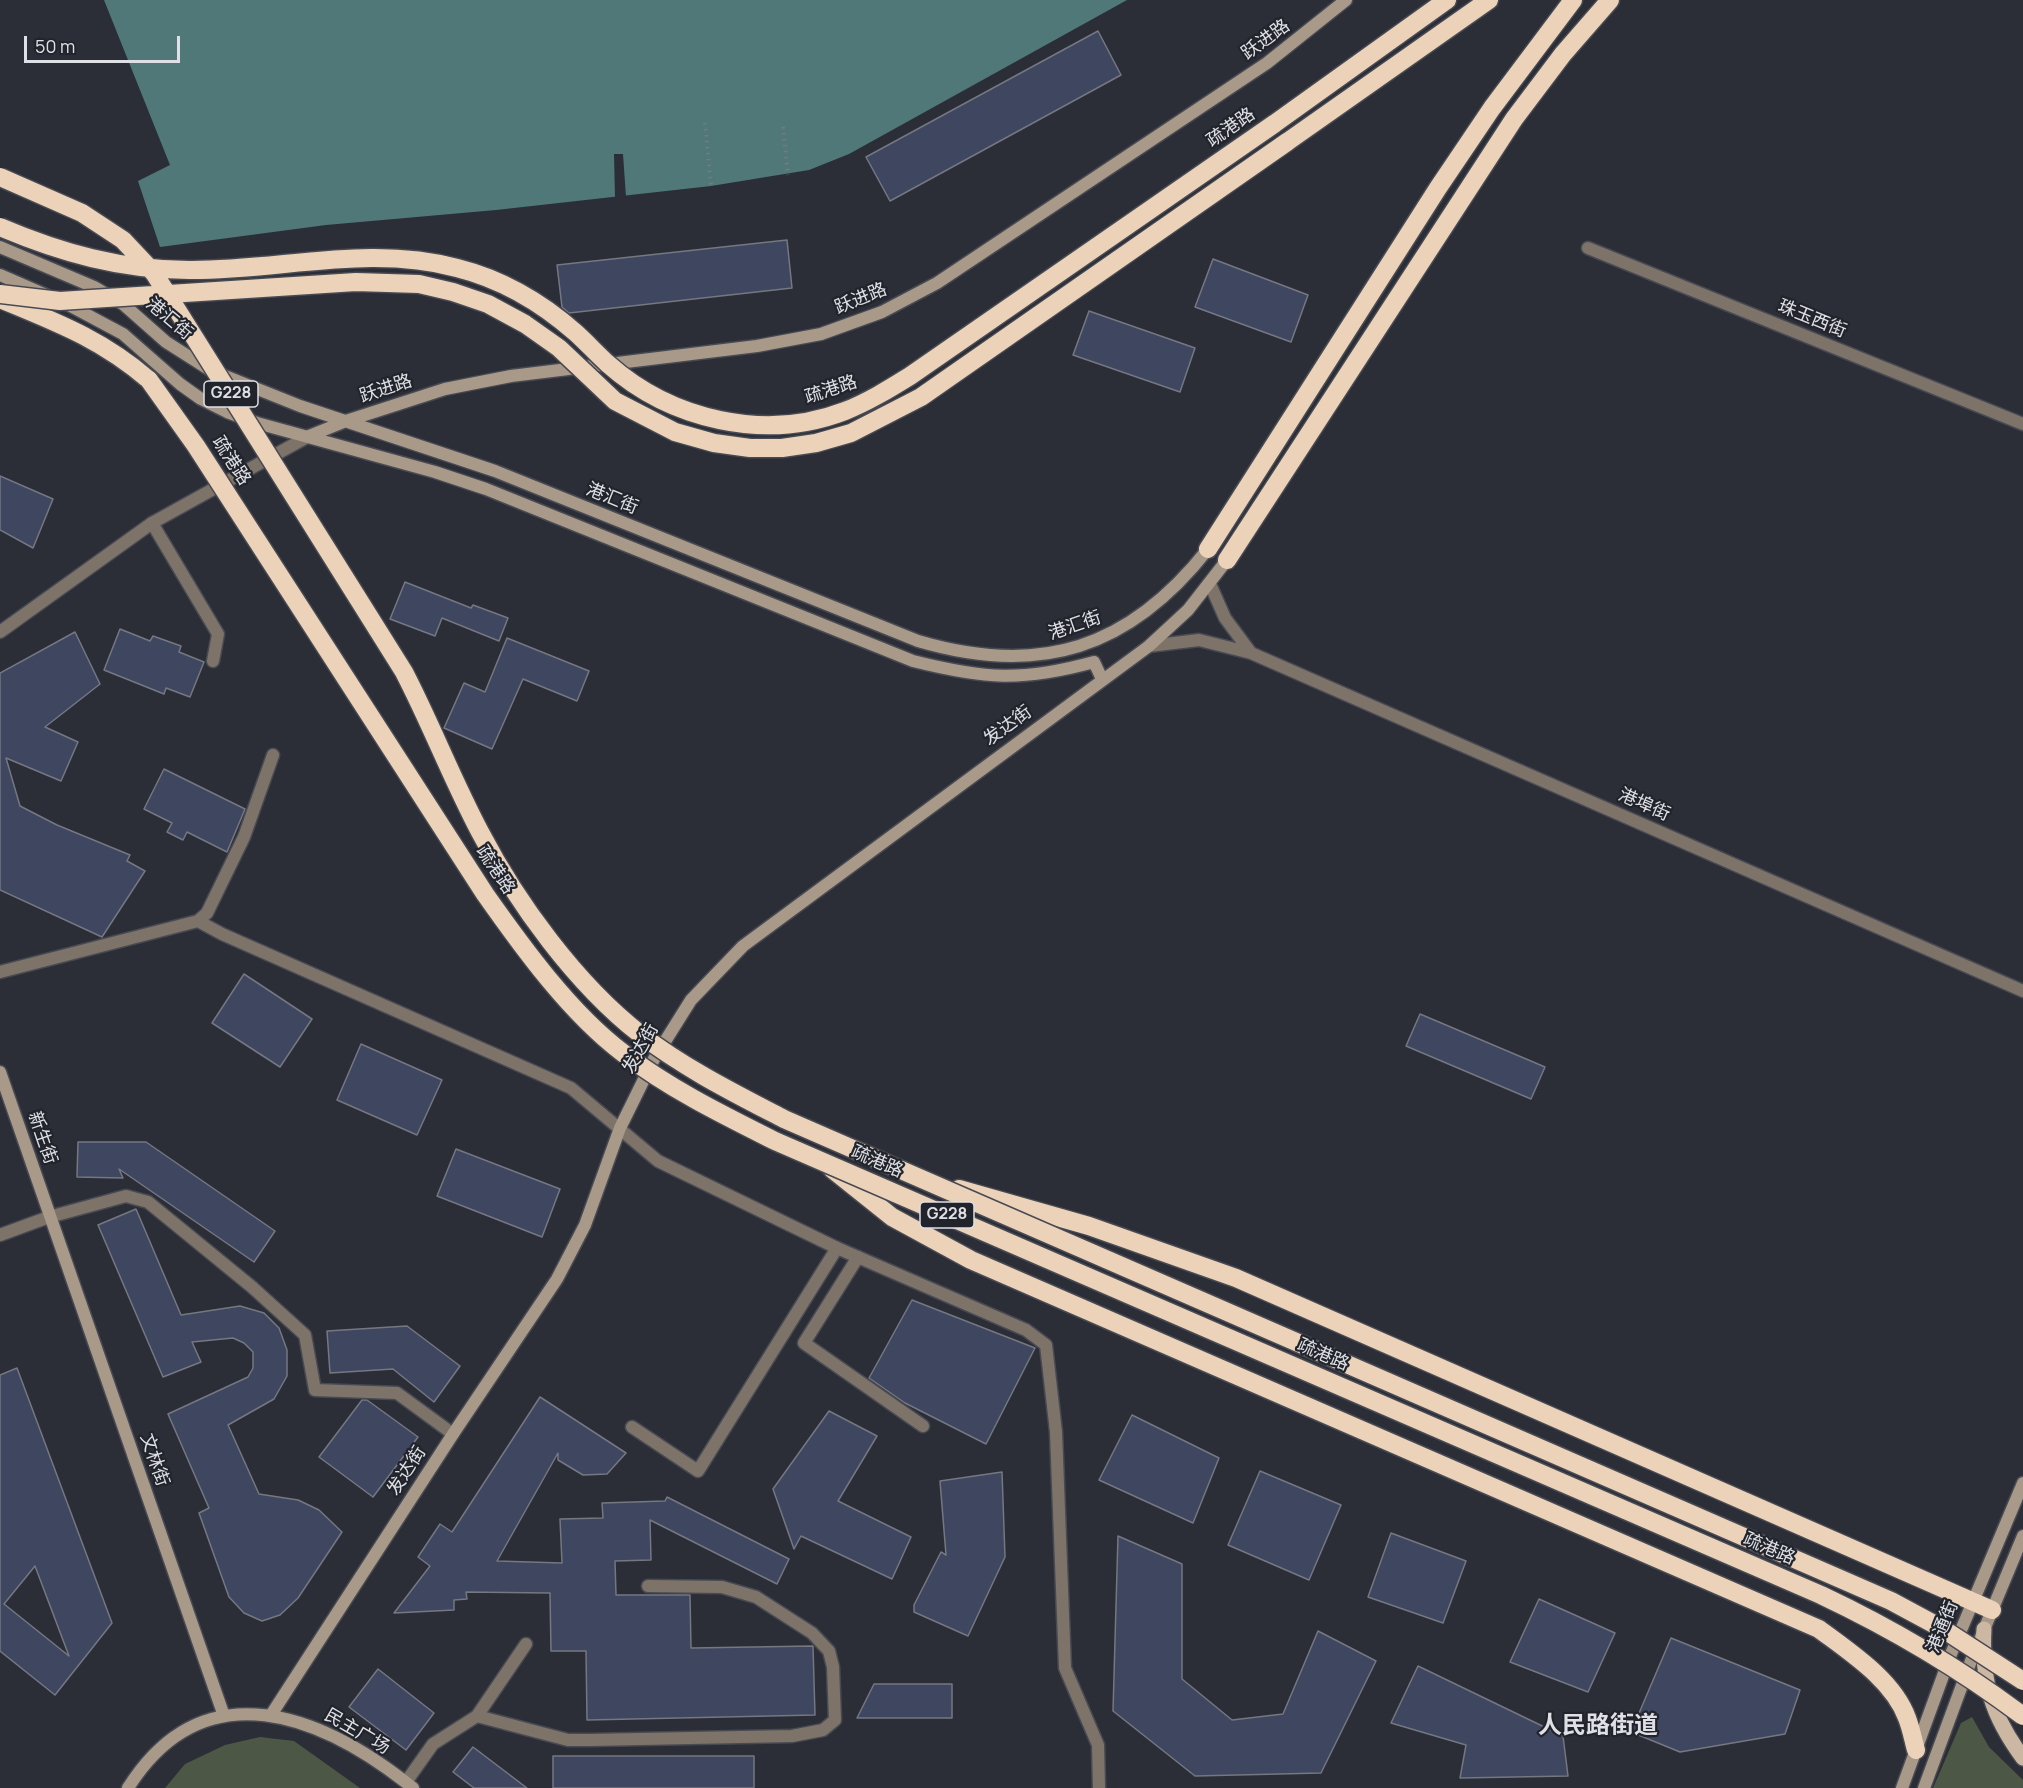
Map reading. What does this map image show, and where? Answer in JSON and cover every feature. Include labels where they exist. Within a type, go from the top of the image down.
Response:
[{"type":"highway","name":"疏港路","points":[[0,227],[46,247],[98,261],[145,269],[191,270],[390,258],[424,261],[458,268],[497,282],[540,305],[576,333],[608,364],[655,398],[685,411],[718,421],[751,425],[814,420],[844,411],[910,376],[1274,124],[1448,0]]},
{"type":"highway","points":[[0,294],[60,301],[356,282],[419,284],[479,301],[525,324],[559,348],[615,401],[675,432],[714,443],[750,448],[782,448],[816,443],[851,433],[921,397],[1489,0]]},
{"type":"highway","points":[[1208,549],[1438,188],[1492,108],[1573,0]]},
{"type":"highway","points":[[1227,560],[1514,119],[1563,54],[1610,0]]},
{"type":"highway","name":"疏港路","points":[[0,177],[82,213],[123,240],[154,273],[404,672],[430,722],[479,831],[506,878],[543,929],[590,986],[639,1033],[711,1081],[784,1119],[1830,1573],[1942,1629],[2023,1681]]},
{"type":"highway","name":"疏港路","points":[[0,298],[89,336],[123,358],[149,380],[190,436],[485,894],[523,948],[571,1003],[623,1053],[699,1102],[821,1161],[1821,1594],[1880,1622],[1930,1652],[2023,1716]]},
{"type":"highway","points":[[821,1161],[892,1217],[971,1260],[1819,1629],[1855,1656],[1889,1688],[1907,1717],[1916,1750]]},
{"type":"highway","points":[[919,1177],[1089,1226],[1236,1278],[1992,1610]]},
{"type":"main road","points":[[1984,1629],[1982,1660],[1989,1696],[2005,1734],[2023,1758]]},
{"type":"street","name":"跃进路","points":[[309,436],[346,421],[445,389],[511,376],[757,346],[821,334],[882,312],[938,283],[1257,69],[1346,0]]},
{"type":"street","name":"港汇街","points":[[0,248],[94,287],[123,304],[166,342],[210,370],[346,421],[495,471],[918,641],[957,653],[1000,658],[1046,655],[1085,644],[1127,626],[1158,604],[1186,577],[1208,549]]},
{"type":"street","name":"珠玉西街","points":[[1588,248],[2023,424]]},
{"type":"street","points":[[0,275],[105,323],[123,334],[201,399],[257,423],[435,472],[486,489],[914,661],[960,672],[1013,678],[1053,673],[1094,662]]},
{"type":"street","points":[[0,632],[152,523],[309,436]]},
{"type":"street","points":[[152,523],[218,634],[213,662]]},
{"type":"street","name":"发达街","points":[[272,1715],[453,1434],[557,1279],[585,1225],[620,1128],[654,1059],[691,1000],[743,946],[1149,646],[1188,610],[1227,560]]},
{"type":"street","points":[[1210,584],[1225,618],[1251,653]]},
{"type":"street","name":"港埠街","points":[[1149,646],[1199,640],[1251,653],[2023,991]]},
{"type":"street","points":[[1085,644],[1102,679]]},
{"type":"street","points":[[0,972],[198,921],[207,913],[244,837],[273,755]]},
{"type":"street","points":[[198,921],[222,934],[571,1088],[658,1161],[837,1248],[1026,1330],[1046,1345],[1056,1432],[1065,1668],[1098,1745],[1099,1788]]},
{"type":"street","name":"新生街","points":[[0,1072],[49,1217]]},
{"type":"street","points":[[0,1235],[49,1217],[126,1196],[148,1202],[252,1287],[305,1335],[315,1390],[397,1393],[453,1434]]},
{"type":"street","name":"文林街","points":[[49,1217],[224,1716]]},
{"type":"street","points":[[632,1427],[698,1471],[837,1248]]},
{"type":"street","points":[[858,1257],[804,1343],[923,1426]]},
{"type":"street","name":"港通街","points":[[1902,1788],[1973,1602],[2023,1483]]},
{"type":"street","points":[[1924,1788],[1984,1629],[2023,1536]]},
{"type":"street","points":[[477,1716],[568,1740],[792,1736],[824,1730],[835,1720],[831,1659],[829,1652],[812,1634],[756,1597],[733,1590],[722,1587],[648,1586]]},
{"type":"street","points":[[409,1785],[433,1744],[477,1716],[526,1644]]},
{"type":"street","name":"民主广场","points":[[128,1788],[143,1764],[167,1740],[224,1716],[272,1715],[299,1721],[331,1735],[409,1785]]},
{"type":"path","points":[[705,123],[711,186]]},
{"type":"path","points":[[783,127],[788,175]]},
{"type":"shaded area","points":[[104,0],[1127,0],[849,154],[809,170],[711,186],[496,210],[326,225],[160,247],[138,181],[170,165]]},
{"type":"shaded area","points":[[1972,1717],[1989,1747],[2023,1780],[2023,1788],[1933,1788],[1961,1723]]},
{"type":"shaded area","points":[[260,1737],[294,1741],[360,1788],[165,1788],[185,1764],[225,1745]]},
{"type":"pier","points":[[614,154],[623,154],[626,197],[615,198]]},
{"type":"building","points":[[1098,31],[1121,75],[890,201],[866,157]]},
{"type":"building","points":[[787,240],[792,288],[569,313],[562,307],[557,265]]},
{"type":"building","points":[[1213,259],[1308,295],[1291,342],[1195,307]]},
{"type":"building","points":[[1089,311],[1195,348],[1180,392],[1073,355]]},
{"type":"building","points":[[0,476],[53,499],[33,548],[0,530]]},
{"type":"building","points":[[405,582],[471,608],[473,605],[508,618],[499,641],[442,618],[435,636],[390,619]]},
{"type":"building","points":[[120,629],[150,641],[153,636],[181,646],[179,652],[204,662],[190,697],[166,688],[164,694],[104,670]]},
{"type":"building","points":[[75,632],[100,684],[45,727],[78,742],[61,781],[6,758],[20,806],[57,825],[130,855],[127,861],[145,871],[102,937],[0,890],[0,673]]},
{"type":"building","points":[[507,638],[589,671],[577,701],[523,679],[492,749],[444,728],[464,683],[485,692]]},
{"type":"building","points":[[164,769],[245,809],[227,852],[187,832],[183,840],[167,832],[172,823],[144,809]]},
{"type":"building","points":[[244,974],[312,1019],[280,1067],[212,1023]]},
{"type":"building","points":[[1420,1014],[1545,1067],[1531,1099],[1406,1046]]},
{"type":"building","points":[[361,1044],[442,1080],[417,1135],[337,1100]]},
{"type":"building","points":[[78,1142],[146,1142],[275,1231],[254,1262],[119,1169],[123,1178],[77,1177]]},
{"type":"building","points":[[456,1149],[560,1189],[542,1237],[437,1196]]},
{"type":"building","points":[[136,1209],[181,1315],[240,1306],[264,1313],[279,1328],[287,1350],[287,1376],[274,1399],[228,1425],[259,1494],[298,1500],[319,1510],[342,1532],[298,1598],[280,1615],[262,1621],[244,1613],[229,1597],[199,1513],[209,1508],[168,1414],[248,1377],[253,1368],[253,1352],[244,1343],[233,1338],[192,1342],[201,1362],[163,1377],[98,1225]]},
{"type":"building","points":[[912,1300],[1035,1348],[986,1444],[905,1403],[869,1378]]},
{"type":"building","points":[[407,1326],[460,1366],[434,1402],[393,1369],[330,1373],[327,1331]]},
{"type":"building","points":[[17,1368],[112,1623],[55,1695],[0,1651],[0,1375]],"holes":[[[35,1566],[69,1656],[4,1604]]]},
{"type":"building","points":[[540,1397],[626,1453],[607,1474],[583,1475],[558,1460],[558,1453],[497,1561],[562,1563],[560,1519],[603,1518],[602,1503],[665,1501],[667,1497],[789,1559],[777,1584],[650,1520],[651,1560],[615,1561],[616,1595],[690,1595],[691,1648],[813,1646],[815,1715],[587,1720],[586,1651],[551,1651],[550,1593],[466,1592],[467,1599],[454,1600],[454,1610],[394,1613],[430,1566],[418,1557],[440,1524],[452,1532]]},
{"type":"building","points":[[362,1400],[367,1400],[418,1437],[373,1497],[319,1457]]},
{"type":"building","points":[[829,1411],[877,1436],[838,1501],[911,1537],[892,1579],[801,1536],[794,1549],[773,1489]]},
{"type":"building","points":[[1132,1415],[1219,1458],[1193,1523],[1099,1480]]},
{"type":"building","points":[[1260,1471],[1341,1505],[1309,1580],[1228,1545]]},
{"type":"building","points":[[1002,1472],[1005,1557],[968,1636],[914,1612],[914,1605],[941,1552],[946,1555],[940,1481]]},
{"type":"building","points":[[1391,1533],[1466,1561],[1443,1623],[1368,1597]]},
{"type":"building","points":[[1118,1536],[1182,1564],[1182,1679],[1232,1720],[1283,1714],[1318,1631],[1376,1661],[1321,1773],[1195,1776],[1113,1711]]},
{"type":"building","points":[[1539,1599],[1615,1633],[1588,1692],[1510,1662]]},
{"type":"building","points":[[1671,1638],[1800,1690],[1785,1734],[1680,1752],[1631,1732]]},
{"type":"building","points":[[1418,1666],[1563,1736],[1568,1776],[1460,1778],[1466,1745],[1391,1723]]},
{"type":"building","points":[[378,1669],[434,1713],[406,1750],[349,1707]]},
{"type":"building","points":[[874,1684],[952,1684],[952,1718],[857,1718]]},
{"type":"building","points":[[473,1747],[527,1788],[474,1788],[453,1772]]},
{"type":"building","points":[[553,1756],[754,1756],[754,1788],[553,1788]]},
{"type":"district","name":"人民路街道","points":[[1598,1726]]}]
